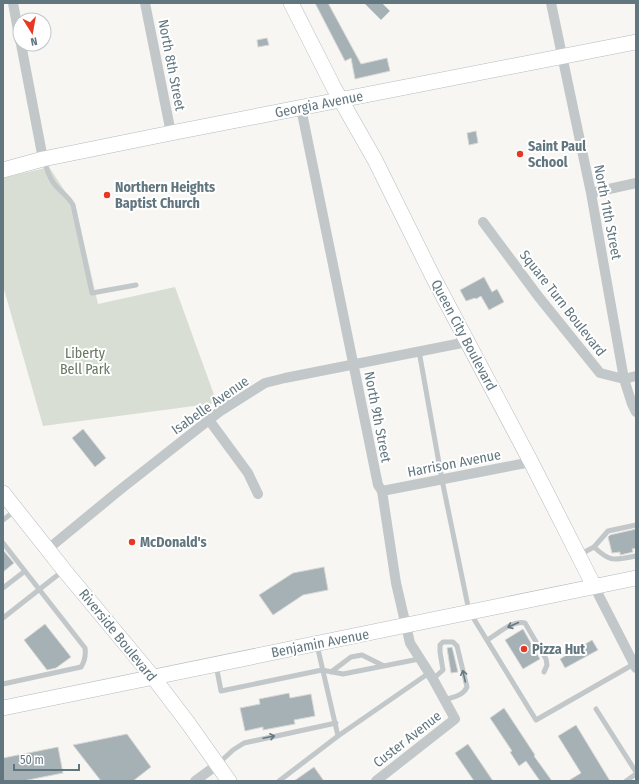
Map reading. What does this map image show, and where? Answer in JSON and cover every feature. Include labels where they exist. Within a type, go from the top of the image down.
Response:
[{"type":"street","name":"North 8th Street","points":[[145,3],[171,133]]},
{"type":"street","name":"Queen City Boulevard","points":[[291,3],[341,100],[375,160],[432,275],[531,462],[635,666]]},
{"type":"street","name":"North 11th Street","points":[[551,3],[591,193],[624,379]]},
{"type":"street","name":"Georgia Avenue","points":[[3,170],[43,159],[171,133],[562,58],[636,42]]},
{"type":"street","points":[[23,52],[43,159]]},
{"type":"street","name":"North 9th Street","points":[[301,108],[378,485],[382,492],[396,583],[410,643],[431,676],[455,720]]},
{"type":"street","points":[[591,193],[636,183]]},
{"type":"street","name":"Square Turn Boulevard","points":[[483,222],[538,296],[600,373],[624,379]]},
{"type":"street","name":"Isabelle Avenue","points":[[48,549],[219,412],[265,383],[467,342]]},
{"type":"street","points":[[636,376],[624,379],[636,412]]},
{"type":"street","points":[[209,420],[248,473],[258,494]]},
{"type":"street","name":"Harrison Avenue","points":[[382,492],[531,462]]},
{"type":"street","name":"Riverside Boulevard","points":[[3,492],[64,570],[153,677],[229,781]]},
{"type":"street","name":"Benjamin Avenue","points":[[3,708],[406,626],[469,611],[636,578]]},
{"type":"street","name":"Custer Avenue","points":[[376,781],[455,720]]},
{"type":"street","points":[[195,781],[216,765]]},
{"type":"lane","points":[[43,159],[52,181],[68,197],[73,205],[92,293],[136,285]]},
{"type":"lane","points":[[419,351],[442,480],[469,611],[536,720],[635,666]]},
{"type":"lane","points":[[3,520],[17,510]]},
{"type":"lane","points":[[579,555],[594,547],[608,531],[636,525]]},
{"type":"lane","points":[[3,543],[85,648],[86,655],[85,662],[81,667],[3,684]]},
{"type":"lane","points":[[594,547],[604,557],[610,559],[636,556]]},
{"type":"lane","points":[[3,618],[64,570]]},
{"type":"lane","points":[[3,588],[25,571]]},
{"type":"lane","points":[[488,640],[515,623],[525,623],[546,659],[547,666],[544,672]]},
{"type":"lane","points":[[279,781],[338,736],[431,676],[443,670],[440,645],[443,642],[453,642],[457,646],[467,687],[460,695],[444,700]]},
{"type":"lane","points":[[317,644],[338,736]]},
{"type":"lane","points":[[331,672],[351,657],[362,655],[384,666]]},
{"type":"lane","points":[[216,664],[221,691],[322,670],[343,674],[419,659]]},
{"type":"lane","points":[[596,709],[636,773],[626,781]]},
{"type":"lane","points":[[216,765],[233,750],[244,743],[336,723]]},
{"type":"green space","name":"Liberty Bell Park","points":[[49,167],[76,208],[98,304],[175,287],[217,403],[43,426],[3,286],[3,178]]},
{"type":"building","points":[[315,3],[328,3],[361,64],[387,58],[390,71],[355,79],[351,58],[345,61]]},
{"type":"building","points":[[364,3],[382,3],[390,11],[381,20]]},
{"type":"building","points":[[267,38],[269,45],[258,47],[257,40]]},
{"type":"building","points":[[476,131],[478,143],[469,145],[467,133]]},
{"type":"building","points":[[484,277],[492,292],[497,289],[504,302],[489,310],[481,296],[476,299],[466,301],[460,290]]},
{"type":"building","points":[[83,429],[106,458],[95,467],[72,438]]},
{"type":"building","points":[[636,529],[636,548],[632,549],[633,552],[620,555],[620,552],[612,553],[608,537],[610,535]]},
{"type":"building","points":[[3,550],[14,563],[3,572]]},
{"type":"building","points":[[324,567],[328,590],[303,595],[273,615],[259,595],[293,573]]},
{"type":"building","points":[[45,624],[71,657],[56,668],[47,670],[24,640]]},
{"type":"building","points":[[523,629],[540,659],[523,669],[505,640]]},
{"type":"building","points":[[592,640],[598,650],[565,668],[560,659]]},
{"type":"building","points":[[452,647],[458,672],[451,673],[447,648]]},
{"type":"building","points":[[289,693],[290,698],[311,694],[315,716],[294,720],[295,724],[263,730],[263,727],[245,731],[240,708],[260,704],[259,699]]},
{"type":"building","points":[[504,708],[535,755],[534,756],[552,781],[540,781],[526,761],[519,766],[510,752],[512,751],[490,718]]},
{"type":"building","points":[[576,725],[610,781],[568,781],[581,773],[558,736]]},
{"type":"building","points":[[127,734],[151,767],[133,781],[101,781],[73,745]]},
{"type":"building","points":[[468,744],[493,781],[474,781],[455,753]]},
{"type":"building","points":[[58,747],[63,773],[23,781],[3,781],[3,758]]},
{"type":"building","points":[[314,767],[324,781],[294,781]]},
{"type":"place","name":"Saint Paul School","points":[[520,154]]},
{"type":"place","name":"Northern Heights Baptist Church","points":[[107,195]]},
{"type":"place","name":"McDonald's","points":[[132,542]]},
{"type":"place","name":"Pizza Hut","points":[[524,649]]}]
